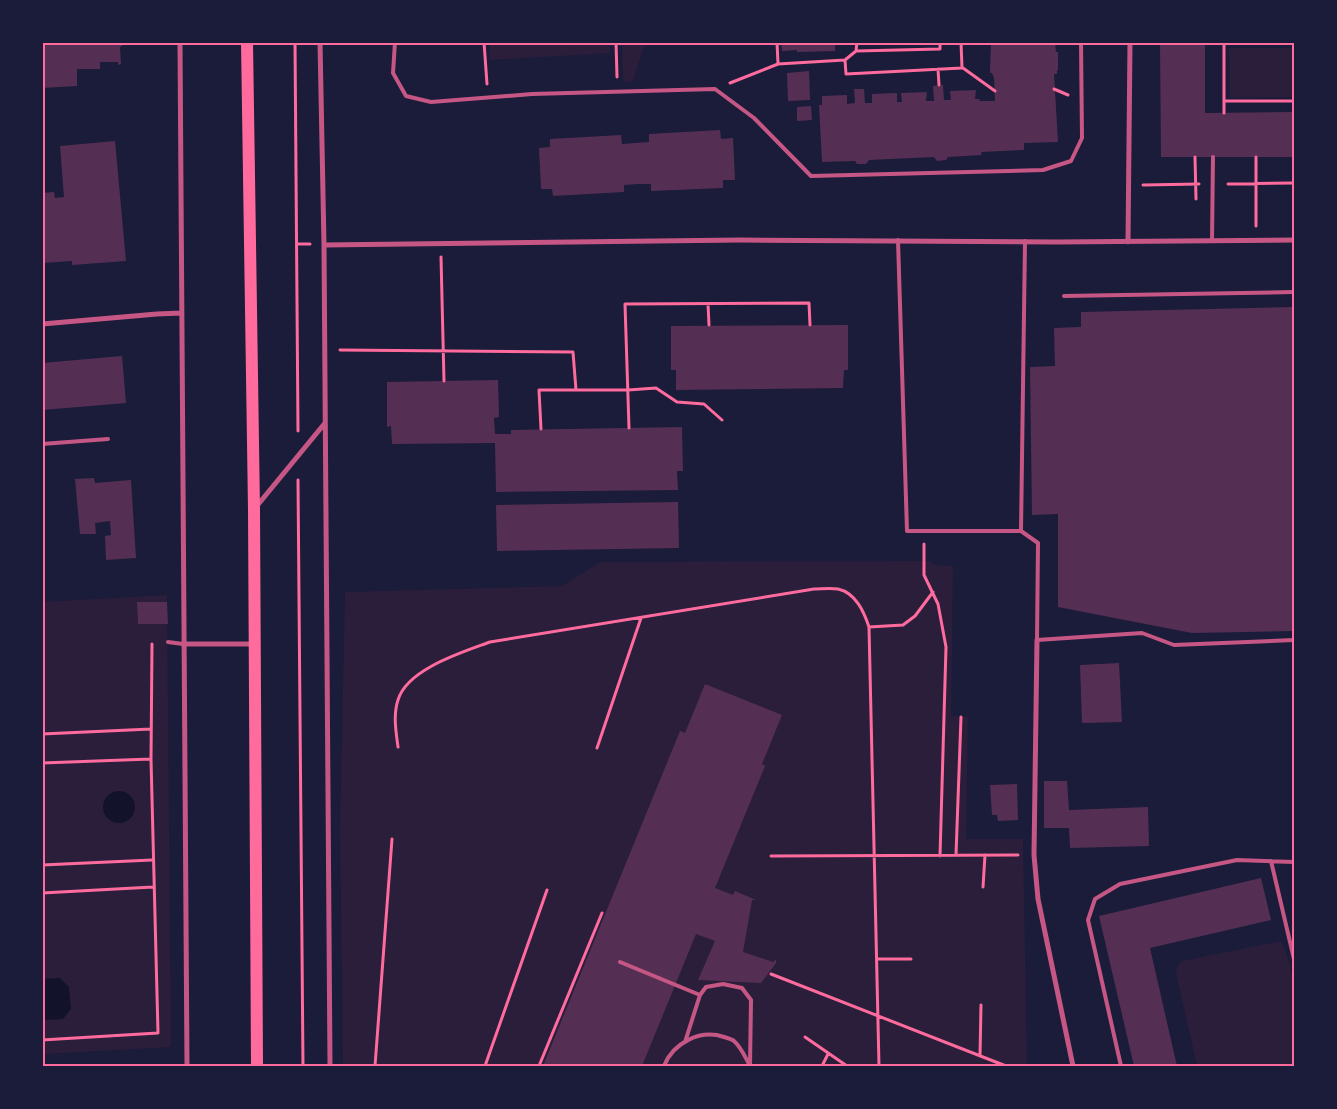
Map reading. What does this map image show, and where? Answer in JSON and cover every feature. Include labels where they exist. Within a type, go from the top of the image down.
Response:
[{"type":"main road","points":[[247,44],[254,510],[257,1066]]},
{"type":"street","points":[[180,42],[186,1066]]},
{"type":"street","points":[[320,42],[324,245],[330,1066]]},
{"type":"street","points":[[1128,242],[1130,42]]},
{"type":"street","points":[[324,245],[740,240],[1128,242],[1294,240]]},
{"type":"street","points":[[42,324],[181,313]]},
{"type":"street","points":[[254,510],[325,423]]},
{"type":"street","points":[[1037,640],[1034,855],[1038,899],[1074,1066]]},
{"type":"street","points":[[183,644],[254,644]]},
{"type":"lane","points":[[395,42],[393,72],[406,96],[431,102],[532,94],[715,89],[754,118],[811,176],[1044,170],[1071,161],[1082,138],[1081,42]]},
{"type":"lane","points":[[1212,157],[1212,241]]},
{"type":"lane","points":[[898,240],[907,531],[1022,531],[1038,543],[1037,640],[1142,633],[1174,645],[1294,640]]},
{"type":"lane","points":[[1022,531],[1026,241]]},
{"type":"lane","points":[[1064,296],[1294,292]]},
{"type":"lane","points":[[42,444],[108,439]]},
{"type":"lane","points":[[168,642],[183,644]]},
{"type":"lane","points":[[1121,1066],[1088,920],[1095,899],[1120,884],[1237,860],[1294,862]]},
{"type":"lane","points":[[1271,861],[1294,959]]},
{"type":"lane","points":[[620,962],[700,995]]},
{"type":"lane","points":[[684,1042],[700,995],[706,987],[723,984],[742,988],[751,1000],[750,1066]]},
{"type":"lane","points":[[664,1066],[666,1059],[684,1042],[698,1035],[716,1034],[734,1041],[750,1066]]},
{"type":"path","points":[[295,42],[298,437]]},
{"type":"path","points":[[484,42],[488,98]]},
{"type":"path","points":[[616,42],[618,91]]},
{"type":"path","points":[[777,42],[778,64]]},
{"type":"path","points":[[856,42],[856,51]]},
{"type":"path","points":[[902,42],[902,50]]},
{"type":"path","points":[[715,89],[778,64],[845,60],[856,51],[940,49],[940,42]]},
{"type":"path","points":[[962,42],[962,68]]},
{"type":"path","points":[[1224,42],[1224,112]]},
{"type":"path","points":[[845,60],[846,74],[962,68],[995,90]]},
{"type":"path","points":[[938,69],[939,86]]},
{"type":"path","points":[[1224,101],[1294,101]]},
{"type":"path","points":[[1256,157],[1256,240]]},
{"type":"path","points":[[440,243],[444,381]]},
{"type":"path","points":[[629,428],[625,304],[809,303],[810,325]]},
{"type":"path","points":[[708,304],[710,325]]},
{"type":"path","points":[[324,350],[573,352],[576,390]]},
{"type":"path","points":[[541,429],[539,390],[628,390],[656,388],[677,402],[704,404],[722,420]]},
{"type":"path","points":[[298,473],[303,1066]]},
{"type":"path","points":[[924,531],[924,576],[938,604],[946,647],[940,856]]},
{"type":"path","points":[[398,747],[395,728],[398,700],[408,682],[445,658],[490,642],[814,589],[839,589],[850,596],[862,607],[869,627],[879,1066]]},
{"type":"path","points":[[869,627],[903,625],[914,616],[933,592]]},
{"type":"path","points":[[597,748],[641,618]]},
{"type":"path","points":[[42,1040],[158,1033],[152,860],[152,637]]},
{"type":"path","points":[[956,855],[961,716]]},
{"type":"path","points":[[42,734],[151,730]]},
{"type":"path","points":[[42,763],[151,759]]},
{"type":"path","points":[[375,1066],[392,839]]},
{"type":"path","points":[[983,887],[985,855]]},
{"type":"path","points":[[771,856],[1034,855]]},
{"type":"path","points":[[42,865],[152,860]]},
{"type":"path","points":[[42,893],[154,887]]},
{"type":"path","points":[[485,1066],[547,890]]},
{"type":"path","points":[[539,1066],[602,912]]},
{"type":"path","points":[[876,959],[910,959]]},
{"type":"path","points":[[771,974],[1006,1066]]},
{"type":"path","points":[[980,1005],[980,1056]]},
{"type":"path","points":[[804,1037],[847,1066]]},
{"type":"path","points":[[822,1066],[828,1053]]},
{"type":"shaded area","points":[[489,43],[610,43],[610,53],[490,60]]},
{"type":"shaded area","points":[[622,43],[645,43],[633,81],[623,82]]},
{"type":"shaded area","points":[[1229,48],[1294,48],[1294,97],[1230,98]]},
{"type":"shaded area","points":[[930,561],[934,565],[953,566],[951,716],[968,717],[966,839],[1023,839],[1027,1066],[343,1066],[340,829],[345,592],[562,586],[600,562]]},
{"type":"shaded area","points":[[167,595],[171,1047],[43,1054],[43,602]]},
{"type":"shaded area","points":[[119,791],[125,792],[130,796],[134,801],[134,813],[130,818],[125,822],[119,823],[113,822],[108,818],[104,813],[103,807],[104,801],[108,796],[113,792]]},
{"type":"shaded area","points":[[1281,941],[1287,955],[1294,986],[1294,1066],[1197,1066],[1176,973],[1177,966],[1182,961]]},
{"type":"shaded area","points":[[60,978],[69,987],[71,1009],[63,1019],[43,1020],[43,979]]},
{"type":"building","points":[[42,42],[127,42],[120,47],[121,64],[118,65],[118,62],[100,62],[100,69],[77,69],[77,86],[42,88]]},
{"type":"building","points":[[781,42],[835,42],[835,51],[782,51]]},
{"type":"building","points":[[991,42],[1055,42],[1056,52],[1058,52],[1058,70],[1057,74],[1054,74],[1058,142],[1024,143],[1024,150],[981,152],[982,155],[948,157],[946,160],[937,161],[934,157],[869,160],[866,164],[857,164],[855,161],[822,162],[819,105],[822,105],[822,96],[847,95],[847,104],[855,103],[854,89],[864,89],[865,103],[872,103],[872,94],[897,93],[897,102],[902,102],[901,93],[927,92],[926,101],[934,101],[933,86],[943,85],[944,100],[951,100],[950,91],[976,90],[975,99],[980,99],[979,101],[995,101],[994,77],[990,73]]},
{"type":"building","points":[[1160,42],[1205,42],[1205,113],[1294,112],[1294,157],[1161,157]]},
{"type":"building","points":[[809,71],[810,100],[788,101],[787,73]]},
{"type":"building","points":[[811,106],[812,120],[797,121],[797,107]]},
{"type":"building","points":[[720,130],[721,139],[733,138],[735,180],[723,180],[723,188],[651,191],[651,184],[638,184],[624,185],[624,192],[553,196],[552,189],[541,189],[539,148],[550,147],[550,139],[621,135],[622,144],[649,142],[649,134]]},
{"type":"building","points":[[115,141],[126,261],[72,265],[72,261],[42,263],[42,193],[54,192],[55,198],[64,197],[60,146]]},
{"type":"building","points":[[1294,307],[1294,631],[1192,633],[1058,607],[1058,514],[1032,515],[1030,367],[1055,366],[1054,328],[1081,327],[1081,312]]},
{"type":"building","points":[[848,325],[848,370],[844,370],[843,388],[676,390],[676,370],[671,370],[671,326]]},
{"type":"building","points":[[122,356],[126,403],[42,410],[42,363]]},
{"type":"building","points":[[498,380],[499,417],[494,418],[495,434],[511,434],[511,430],[682,427],[683,471],[677,471],[678,490],[496,492],[495,443],[392,444],[391,426],[387,427],[387,382]]},
{"type":"building","points":[[94,478],[95,483],[131,480],[136,558],[106,560],[105,536],[111,535],[110,521],[95,523],[96,534],[80,534],[75,479]]},
{"type":"building","points":[[678,502],[679,548],[497,551],[496,505]]},
{"type":"building","points":[[137,602],[167,602],[168,624],[138,624]]},
{"type":"building","points":[[1119,663],[1122,722],[1082,723],[1080,665]]},
{"type":"building","points":[[705,684],[782,715],[762,764],[765,766],[715,888],[733,895],[735,891],[756,900],[752,900],[743,952],[773,962],[776,959],[776,963],[761,983],[698,980],[715,941],[696,934],[642,1066],[543,1066],[680,731],[685,733]]},
{"type":"building","points":[[1044,781],[1067,781],[1069,810],[1148,807],[1149,846],[1070,848],[1069,828],[1044,828]]},
{"type":"building","points":[[1017,784],[1018,820],[998,821],[997,815],[992,815],[990,785]]},
{"type":"building","points":[[1261,878],[1271,920],[1150,948],[1177,1066],[1134,1066],[1099,916]]}]
